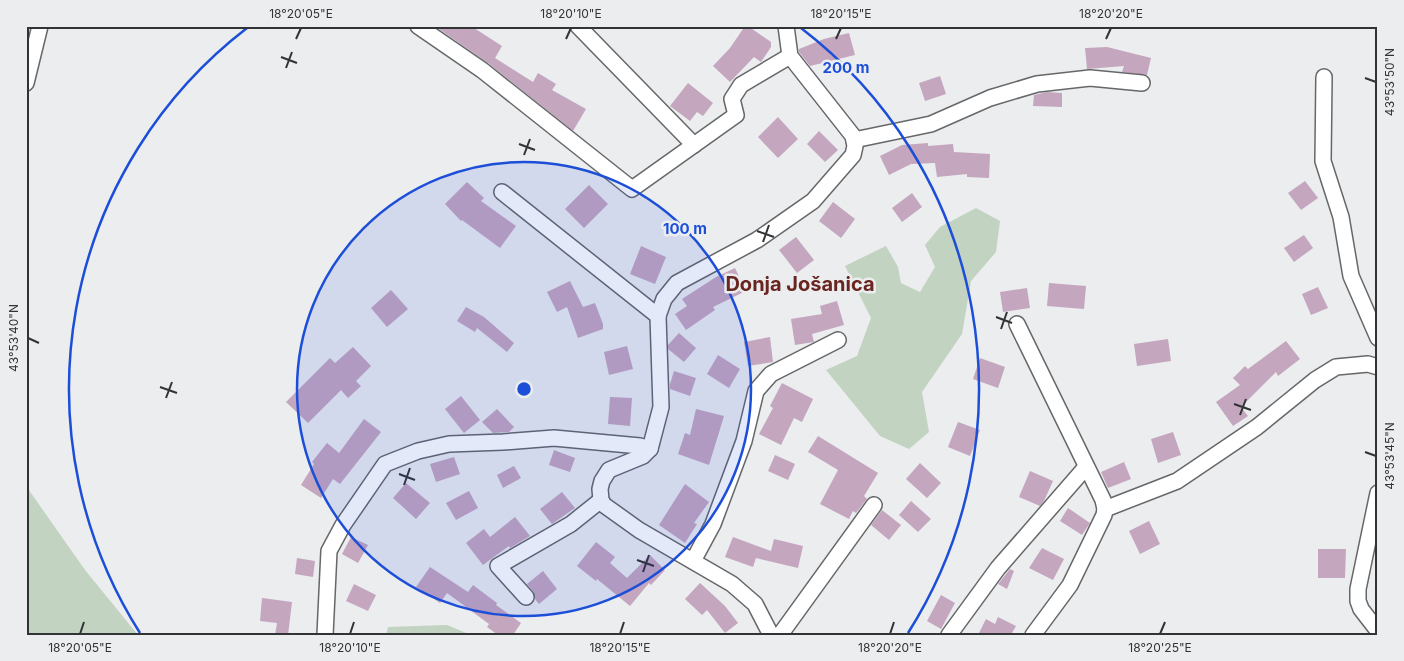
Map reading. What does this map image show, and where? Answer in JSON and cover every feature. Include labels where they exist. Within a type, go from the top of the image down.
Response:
[{"type":"street","points":[[26,83],[40,26]]},
{"type":"street","points":[[418,26],[482,70],[632,188],[736,114],[732,99],[741,85],[790,56]]},
{"type":"street","points":[[578,26],[694,145]]},
{"type":"street","points":[[771,635],[755,604],[732,584],[639,530],[604,505],[601,500],[600,489],[602,481],[609,470],[643,456],[650,449],[661,407],[658,316],[664,299],[678,283],[758,240],[812,202],[854,155],[854,140],[846,126],[790,56],[786,26]]},
{"type":"street","points":[[1324,77],[1323,161],[1341,216],[1351,276],[1378,338]]},
{"type":"street","points":[[854,140],[931,124],[990,98],[1037,84],[1090,78],[1142,83]]},
{"type":"street","points":[[502,192],[658,316]]},
{"type":"street","points":[[1017,324],[1103,500],[1105,509],[1104,515],[1070,585],[1034,635]]},
{"type":"street","points":[[693,561],[713,524],[740,450],[756,391],[771,374],[838,340]]},
{"type":"street","points":[[1105,509],[1177,481],[1257,426],[1315,380],[1336,367],[1368,364],[1378,367]]},
{"type":"street","points":[[325,635],[329,551],[343,525],[385,464],[418,451],[449,444],[554,438],[640,446],[650,449]]},
{"type":"street","points":[[950,635],[998,568],[1086,467]]},
{"type":"street","points":[[1378,493],[1358,589],[1358,601],[1361,609],[1378,631]]},
{"type":"street","points":[[526,597],[498,566],[572,524],[601,500]]},
{"type":"street","points":[[780,635],[874,505]]},
{"type":"green space","points":[[976,208],[1000,221],[996,252],[971,281],[962,334],[922,392],[929,432],[909,449],[880,436],[826,370],[857,356],[871,318],[845,266],[886,246],[898,267],[901,283],[920,292],[935,267],[925,245],[940,227]]},
{"type":"green space","points":[[26,486],[85,570],[138,635],[26,635]]},
{"type":"green space","points":[[447,625],[471,635],[386,635],[388,627]]},
{"type":"building","points":[[435,26],[471,26],[502,46],[495,58],[533,82],[538,73],[556,84],[552,90],[586,109],[573,131],[488,63]]},
{"type":"building","points":[[745,26],[748,26],[771,42],[771,47],[761,62],[754,57],[730,82],[713,66],[730,48]]},
{"type":"building","points":[[849,33],[855,55],[810,66],[799,52],[799,49],[824,39]]},
{"type":"building","points":[[1107,47],[1151,58],[1147,75],[1122,72],[1124,66],[1087,69],[1085,48]]},
{"type":"building","points":[[940,76],[946,94],[925,101],[919,83]]},
{"type":"building","points":[[688,83],[713,103],[703,116],[697,112],[690,121],[670,106]]},
{"type":"building","points":[[1047,92],[1062,93],[1062,107],[1033,106],[1034,95]]},
{"type":"building","points":[[778,117],[798,139],[778,158],[758,137]]},
{"type":"building","points":[[819,131],[838,150],[825,162],[807,144]]},
{"type":"building","points":[[928,143],[928,146],[953,144],[954,152],[990,154],[989,178],[967,177],[967,174],[937,177],[935,163],[911,164],[889,175],[880,156],[902,145]]},
{"type":"building","points":[[1305,181],[1318,198],[1301,210],[1288,193]]},
{"type":"building","points":[[467,182],[484,198],[481,201],[516,226],[500,248],[461,221],[445,204]]},
{"type":"building","points":[[589,185],[608,204],[584,228],[565,209]]},
{"type":"building","points":[[912,193],[922,207],[902,222],[892,208]]},
{"type":"building","points":[[833,202],[855,219],[841,238],[819,221]]},
{"type":"building","points":[[1304,235],[1313,248],[1294,262],[1284,248]]},
{"type":"building","points":[[796,237],[814,260],[797,273],[779,250]]},
{"type":"building","points":[[641,246],[666,257],[655,284],[630,274]]},
{"type":"building","points":[[735,268],[746,291],[713,307],[715,310],[686,330],[675,314],[687,306],[682,299],[716,277]]},
{"type":"building","points":[[570,281],[583,307],[595,303],[603,329],[578,338],[567,307],[557,312],[547,292]]},
{"type":"building","points":[[1049,283],[1086,286],[1084,309],[1047,306]]},
{"type":"building","points":[[1318,287],[1328,308],[1311,315],[1302,294]]},
{"type":"building","points":[[1027,288],[1030,308],[1003,312],[1000,292]]},
{"type":"building","points":[[391,290],[408,309],[387,327],[371,308]]},
{"type":"building","points":[[837,301],[844,325],[812,334],[814,342],[795,345],[791,319],[822,314],[820,306]]},
{"type":"building","points":[[466,307],[484,317],[514,343],[507,352],[477,328],[475,332],[457,321]]},
{"type":"building","points":[[679,333],[696,348],[684,362],[668,349],[668,345]]},
{"type":"building","points":[[770,337],[773,362],[748,366],[744,342]]},
{"type":"building","points":[[1168,339],[1171,361],[1137,366],[1134,344]]},
{"type":"building","points":[[1286,341],[1300,359],[1278,376],[1276,372],[1241,407],[1248,416],[1233,426],[1216,402],[1240,385],[1233,378],[1245,366],[1248,369]]},
{"type":"building","points":[[627,346],[633,369],[609,375],[604,352]]},
{"type":"building","points":[[353,347],[371,366],[356,381],[361,386],[348,398],[341,390],[308,423],[286,402],[330,358],[335,363]]},
{"type":"building","points":[[718,355],[740,369],[729,388],[707,374]]},
{"type":"building","points":[[980,358],[1005,367],[998,388],[973,379]]},
{"type":"building","points":[[674,371],[696,378],[690,396],[670,389]]},
{"type":"building","points":[[782,383],[813,399],[802,422],[794,418],[781,445],[759,434],[773,408],[770,406]]},
{"type":"building","points":[[461,396],[480,420],[464,433],[445,409]]},
{"type":"building","points":[[610,397],[632,398],[630,426],[608,424]]},
{"type":"building","points":[[497,409],[514,427],[509,432],[493,433],[482,422]]},
{"type":"building","points":[[696,409],[724,416],[709,465],[678,454],[685,433],[690,435]]},
{"type":"building","points":[[364,419],[381,432],[340,484],[333,479],[321,498],[301,485],[314,464],[312,462],[327,443],[339,453]]},
{"type":"building","points":[[958,422],[980,430],[970,456],[948,447]]},
{"type":"building","points":[[1173,432],[1181,455],[1158,463],[1151,439]]},
{"type":"building","points":[[818,436],[878,473],[864,496],[867,499],[856,513],[853,511],[849,519],[820,504],[838,470],[808,452]]},
{"type":"building","points":[[554,450],[575,458],[570,472],[549,465]]},
{"type":"building","points":[[775,455],[795,464],[788,480],[768,471]]},
{"type":"building","points":[[454,457],[460,474],[436,482],[430,464]]},
{"type":"building","points":[[1124,462],[1131,479],[1108,488],[1101,472]]},
{"type":"building","points":[[920,463],[941,483],[927,498],[906,479]]},
{"type":"building","points":[[514,466],[521,478],[503,488],[497,475]]},
{"type":"building","points":[[1030,471],[1053,481],[1040,506],[1019,497]]},
{"type":"building","points":[[406,483],[430,503],[416,519],[393,498]]},
{"type":"building","points":[[685,484],[709,502],[694,523],[697,524],[685,543],[659,525]]},
{"type":"building","points":[[469,491],[478,508],[456,520],[446,503]]},
{"type":"building","points":[[562,492],[575,508],[552,524],[540,509]]},
{"type":"building","points":[[911,501],[931,519],[918,532],[899,515]]},
{"type":"building","points":[[1068,508],[1090,523],[1082,535],[1060,521]]},
{"type":"building","points":[[882,510],[901,525],[889,540],[871,525]]},
{"type":"building","points":[[515,517],[530,536],[510,548],[509,546],[483,565],[466,543],[484,529],[490,537]]},
{"type":"building","points":[[1149,521],[1160,544],[1140,554],[1129,531]]},
{"type":"building","points":[[351,537],[368,545],[358,563],[342,554]]},
{"type":"building","points":[[733,537],[771,551],[774,539],[803,546],[798,568],[756,558],[753,567],[725,557]]},
{"type":"building","points":[[596,542],[615,557],[610,563],[627,578],[650,555],[665,570],[651,585],[649,583],[630,606],[597,579],[596,581],[577,566]]},
{"type":"building","points":[[1042,548],[1064,559],[1053,580],[1029,568]]},
{"type":"building","points":[[1318,549],[1346,549],[1345,578],[1318,578]]},
{"type":"building","points":[[297,558],[315,561],[313,577],[295,574]]},
{"type":"building","points":[[430,567],[468,592],[473,585],[497,603],[496,605],[521,623],[513,635],[498,635],[487,627],[489,624],[447,593],[440,603],[416,587]]},
{"type":"building","points":[[1010,569],[1014,571],[1007,589],[998,584]]},
{"type":"building","points":[[543,571],[557,589],[539,604],[535,599],[533,591],[527,584]]},
{"type":"building","points":[[700,583],[725,606],[738,623],[725,633],[707,610],[702,615],[685,599]]},
{"type":"building","points":[[354,584],[376,595],[368,611],[346,601]]},
{"type":"building","points":[[941,595],[955,603],[941,629],[927,621]]},
{"type":"building","points":[[262,598],[292,602],[288,635],[275,635],[277,623],[260,621]]},
{"type":"building","points":[[998,617],[1016,626],[1012,633],[1016,635],[978,635],[986,619],[995,624]]},
{"type":"district","name":"Donja Jošanica","points":[[800,284]]}]
